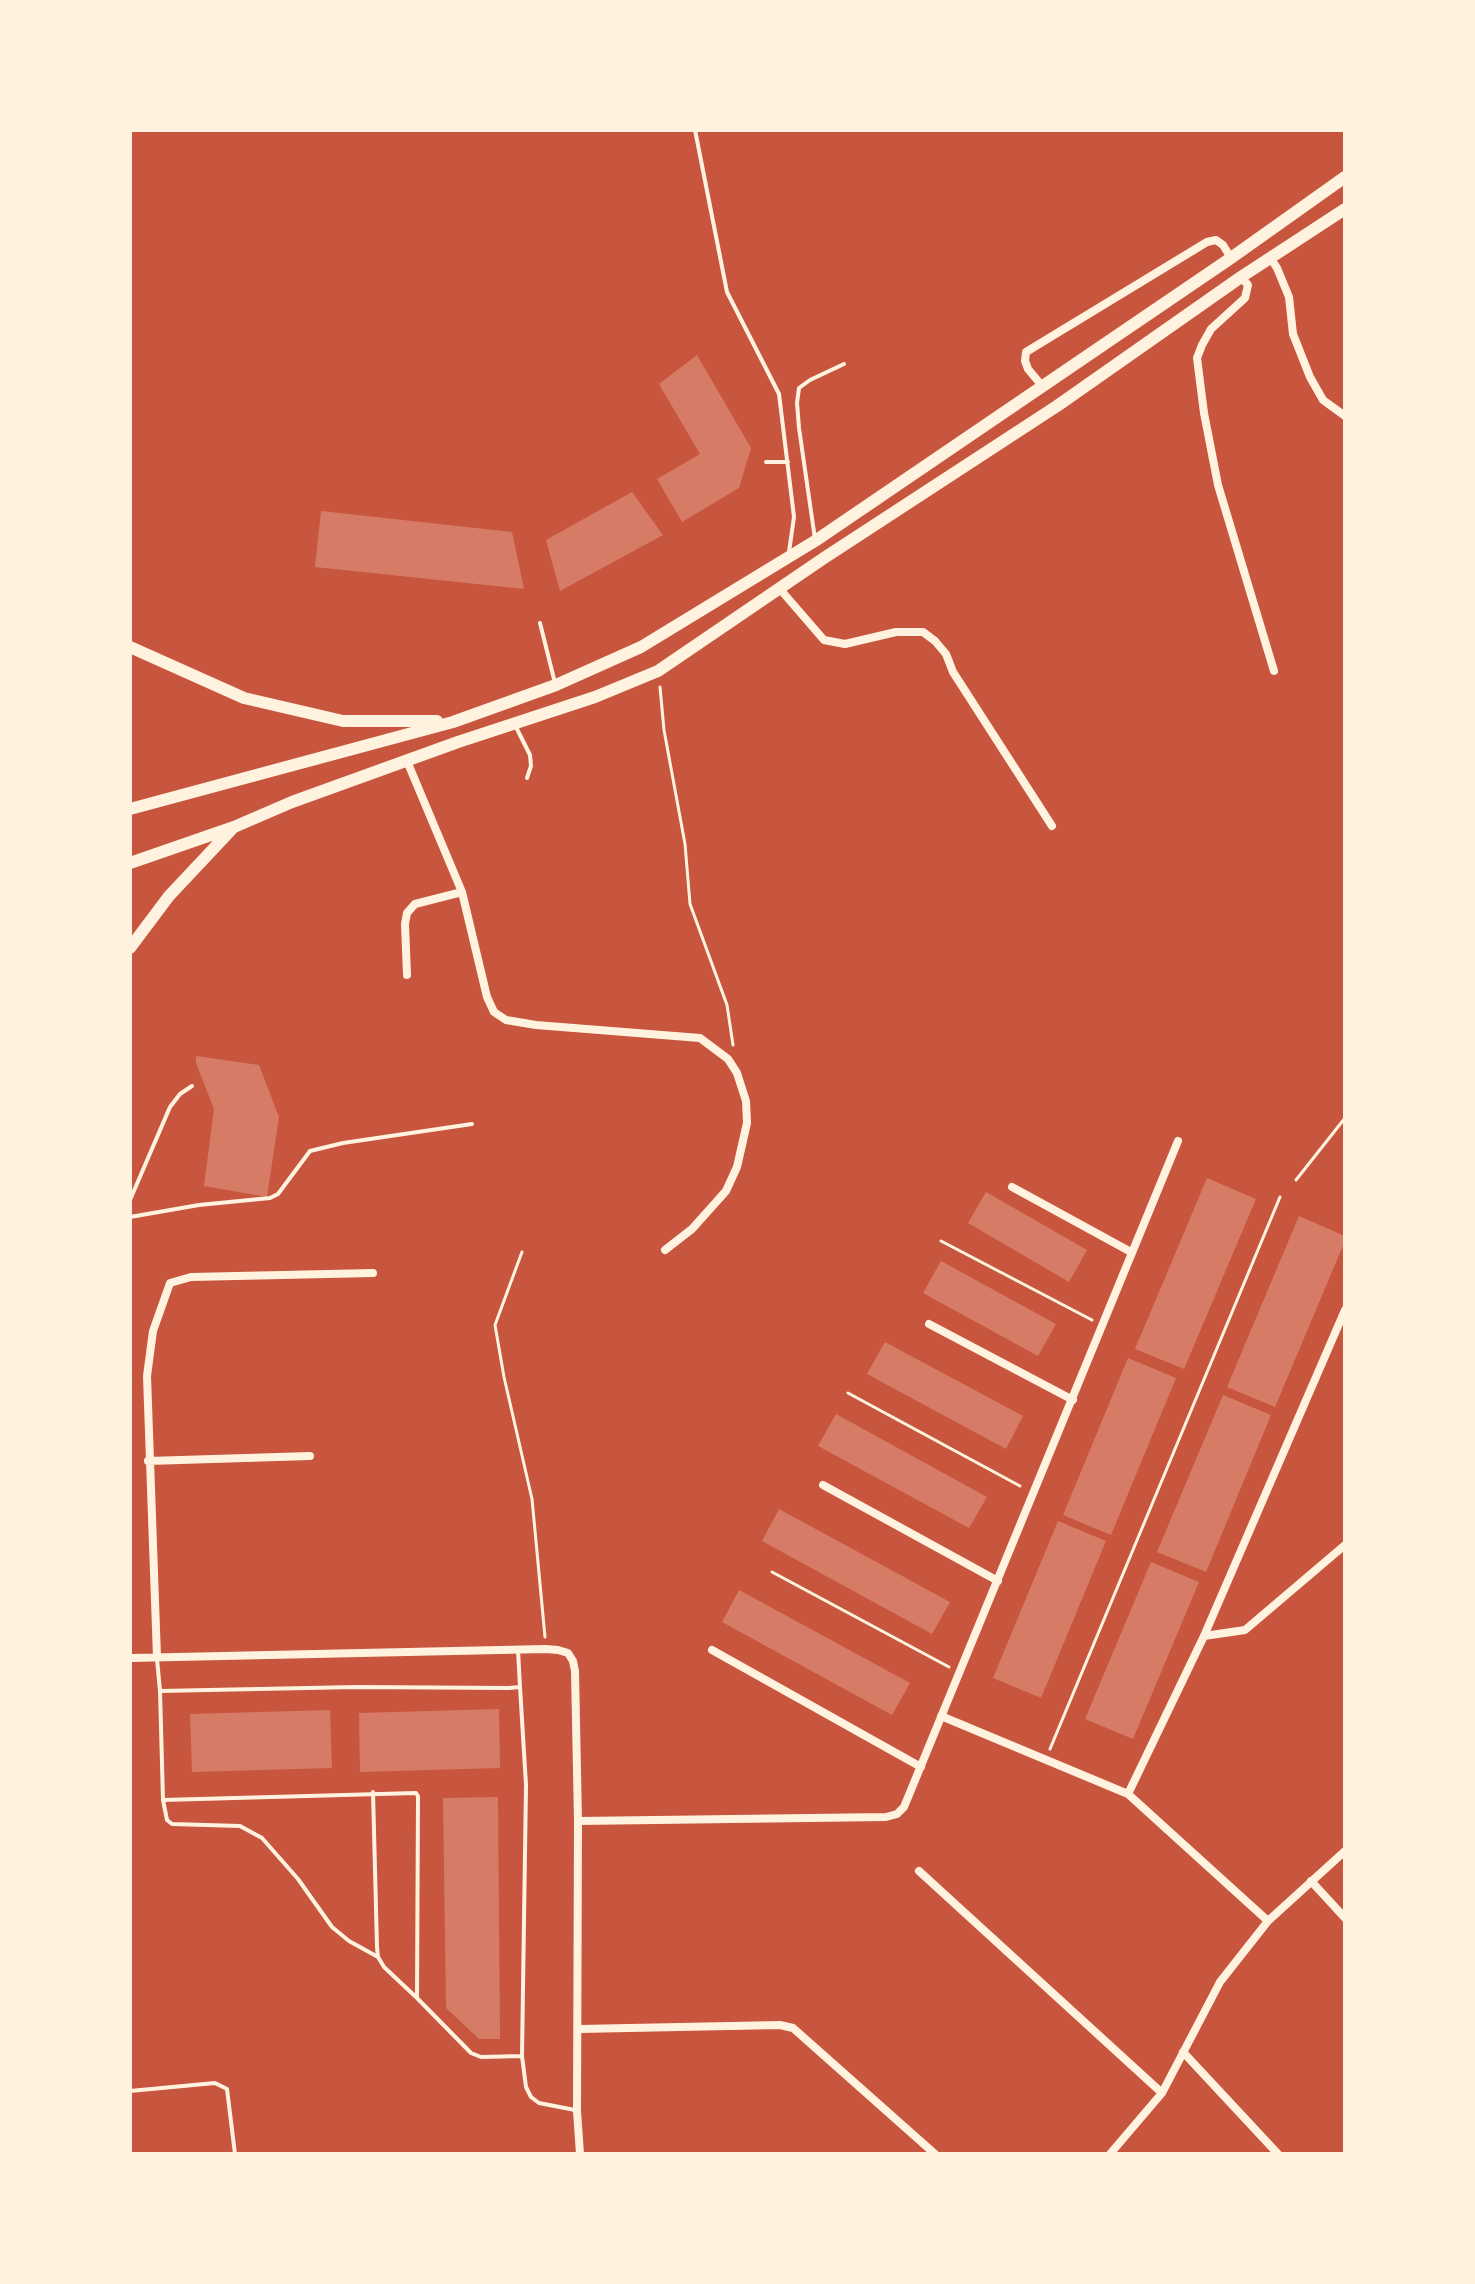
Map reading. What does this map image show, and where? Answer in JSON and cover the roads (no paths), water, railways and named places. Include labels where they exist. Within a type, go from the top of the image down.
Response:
[{"type":"highway","points":[[130,809],[453,722],[556,685],[641,647],[815,541],[1345,177]]},
{"type":"highway","points":[[130,863],[234,827],[292,802],[595,697],[658,671],[1057,406],[1241,277],[1345,209]]},
{"type":"highway","points":[[130,647],[244,698],[343,721],[453,722]]},
{"type":"highway","points":[[130,948],[169,896],[234,827]]},
{"type":"street","points":[[1043,387],[1025,361],[1026,352],[1033,347],[1207,242],[1216,240],[1231,258]]},
{"type":"street","points":[[1271,259],[1289,297],[1293,334],[1310,377],[1323,400],[1345,416]]},
{"type":"street","points":[[1241,277],[1248,285],[1245,298],[1211,329],[1197,358],[1218,485],[1274,671]]},
{"type":"street","points":[[779,588],[824,640],[845,644],[896,632],[923,632],[935,641],[1052,826]]},
{"type":"street","points":[[407,761],[462,892],[487,997],[494,1012],[506,1020],[536,1025],[700,1038],[728,1059],[737,1073],[746,1101],[747,1123],[737,1167],[726,1191],[692,1229],[665,1250]]},
{"type":"street","points":[[407,975],[407,913],[415,904],[462,892]]},
{"type":"street","points":[[578,1821],[886,1817],[897,1814],[904,1807],[1178,1141]]},
{"type":"street","points":[[1012,1187],[1131,1252]]},
{"type":"street","points":[[157,1657],[147,1376],[153,1331],[170,1283],[191,1277],[373,1273]]},
{"type":"street","points":[[1128,1794],[1204,1636],[1343,1321],[1345,1310]]},
{"type":"street","points":[[929,1324],[1073,1400]]},
{"type":"street","points":[[148,1461],[310,1456]]},
{"type":"street","points":[[823,1485],[998,1581]]},
{"type":"street","points":[[1204,1636],[1245,1630],[1345,1545]]},
{"type":"street","points":[[130,1658],[546,1649],[568,1653],[573,1661],[578,1821],[577,2111],[580,2154]]},
{"type":"street","points":[[712,1650],[921,1767]]},
{"type":"street","points":[[941,1716],[1128,1794],[1268,1921]]},
{"type":"street","points":[[1110,2154],[1162,2093],[1220,1982],[1268,1921],[1345,1851]]},
{"type":"street","points":[[919,1871],[1162,2093]]},
{"type":"street","points":[[1311,1881],[1345,1918]]},
{"type":"street","points":[[579,2029],[780,2025],[793,2028],[935,2154]]},
{"type":"street","points":[[1183,2052],[1278,2154]]},
{"type":"lane","points":[[695,130],[727,292],[779,394],[794,517],[788,558]]},
{"type":"lane","points":[[815,541],[799,428],[799,388],[844,364]]},
{"type":"lane","points":[[766,462],[788,462]]},
{"type":"lane","points":[[540,623],[556,685]]},
{"type":"lane","points":[[514,723],[530,755],[531,766],[527,778]]},
{"type":"lane","points":[[130,1200],[170,1107],[180,1094],[192,1086]]},
{"type":"lane","points":[[130,1217],[199,1205],[270,1198],[278,1194],[310,1151],[343,1143],[472,1124]]},
{"type":"lane","points":[[518,1650],[526,1785],[522,2056],[526,2087],[531,2097],[539,2103],[577,2111]]},
{"type":"lane","points":[[157,1657],[163,1800],[167,1820],[172,1824],[240,1826],[262,1838],[298,1879],[332,1927],[349,1941],[378,1957]]},
{"type":"lane","points":[[160,1691],[520,1687]]},
{"type":"lane","points":[[163,1800],[413,1791],[418,1796],[417,1998]]},
{"type":"lane","points":[[373,1792],[378,1957],[384,1967],[471,2053],[481,2057],[522,2056]]},
{"type":"lane","points":[[130,2091],[215,2083],[227,2089],[235,2154]]}]
